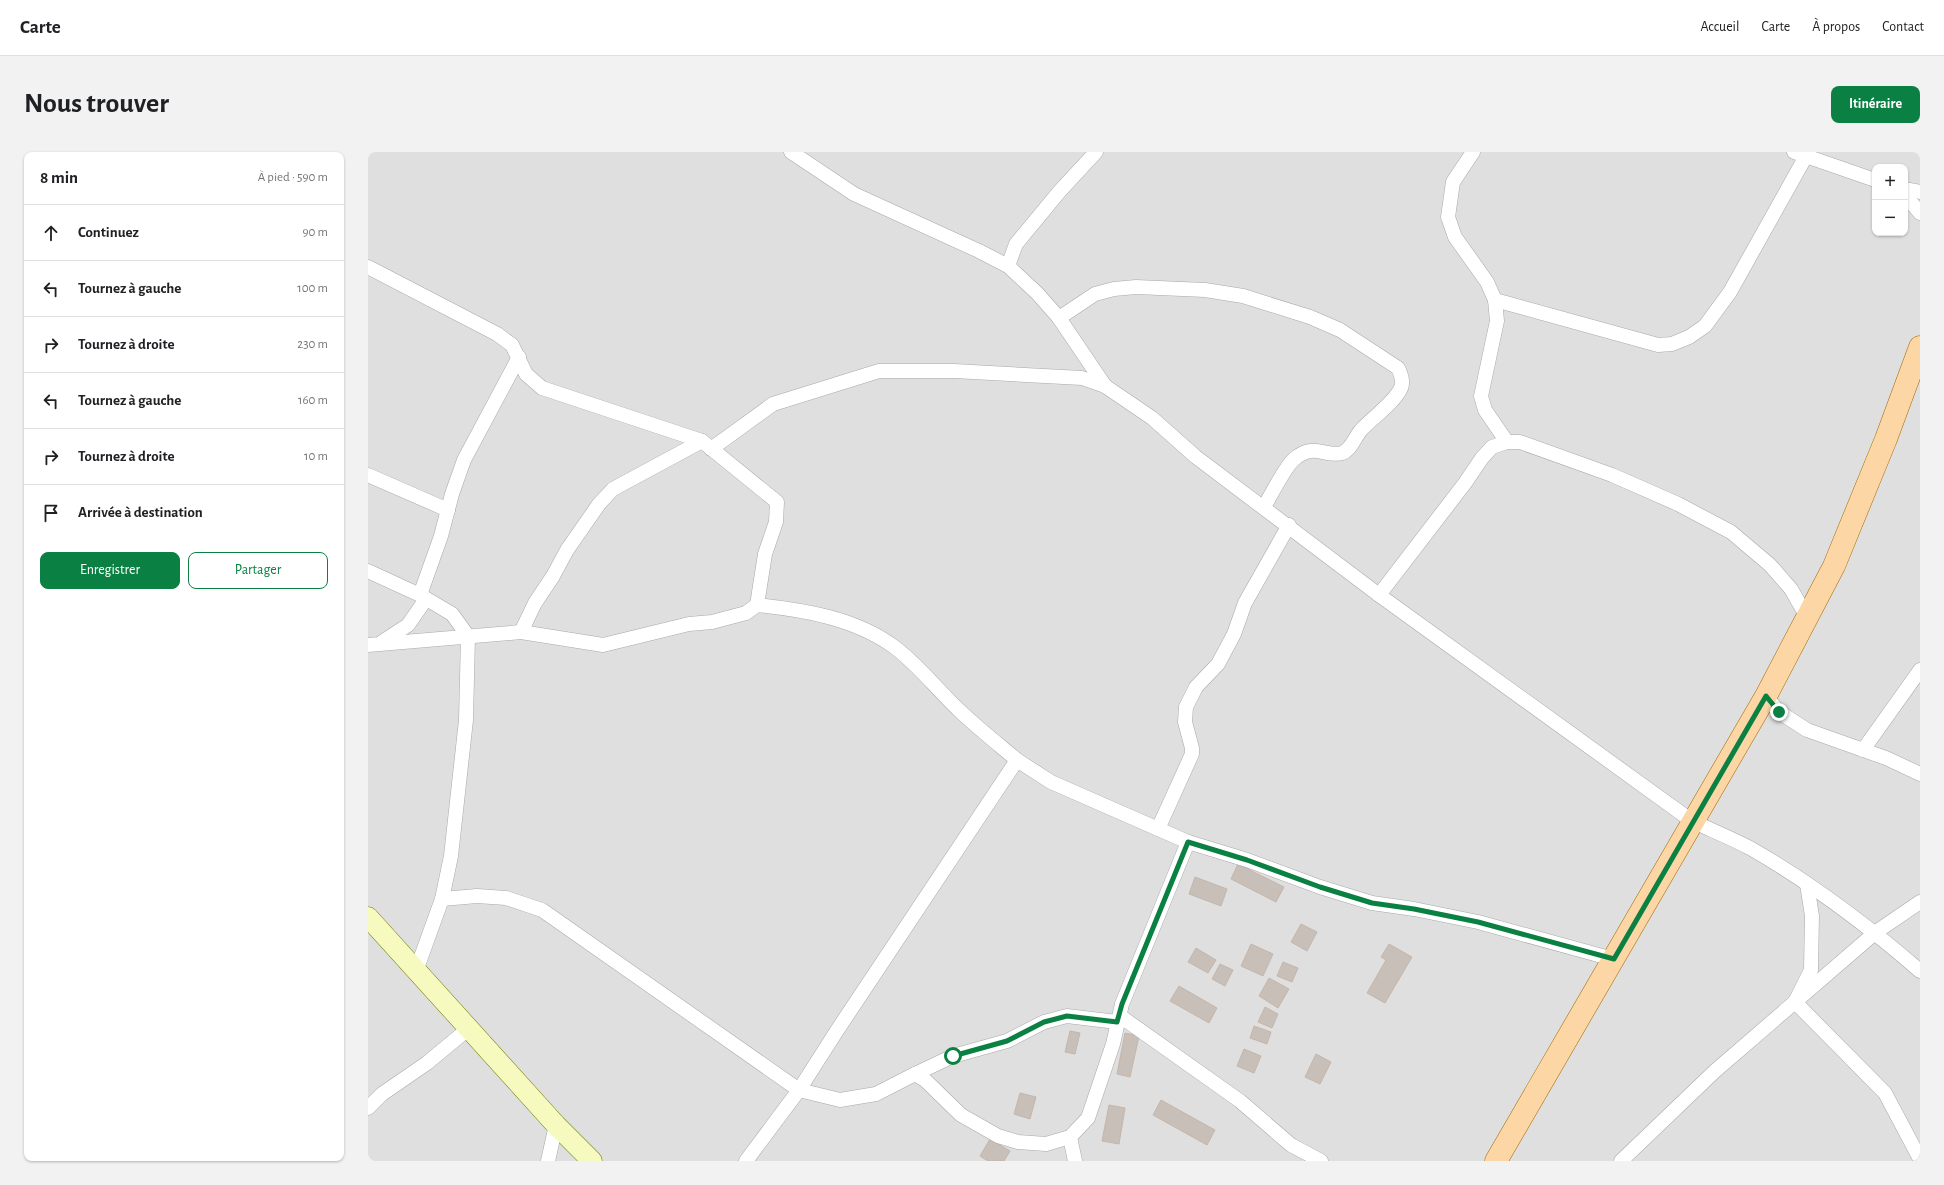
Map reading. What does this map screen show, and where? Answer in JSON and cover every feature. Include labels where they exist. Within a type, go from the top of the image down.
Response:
[{"type":"main road","points":[[1496,1161],[1614,959],[1692,821],[1766,696],[1834,566],[1886,438],[1920,347]]},
{"type":"main road","points":[[368,917],[556,1125],[592,1161]]},
{"type":"street","points":[[792,152],[854,194],[979,251],[1008,266],[1037,293],[1059,318],[1105,386]]},
{"type":"street","points":[[1008,266],[1016,244],[1059,192],[1096,152]]},
{"type":"street","points":[[1473,152],[1453,182],[1448,217],[1455,237],[1486,282],[1495,300],[1497,321],[1481,396],[1485,410],[1507,442]]},
{"type":"street","points":[[1495,300],[1658,345],[1672,344],[1689,337],[1705,326],[1730,292],[1800,154],[1872,179]]},
{"type":"street","points":[[1908,190],[1920,192]]},
{"type":"street","points":[[1908,199],[1920,213]]},
{"type":"street","points":[[368,267],[497,334],[512,345],[526,374],[542,388],[707,445],[777,502],[776,522],[765,554],[757,605]]},
{"type":"street","points":[[1059,318],[1095,294],[1114,289],[1136,287],[1205,290],[1243,296],[1310,317],[1340,330],[1398,368],[1402,377],[1401,388],[1392,400],[1372,418],[1358,434],[1350,447],[1344,453],[1336,454],[1318,450],[1304,453],[1292,461],[1264,506]]},
{"type":"street","points":[[374,644],[408,625],[423,597],[464,460],[519,357]]},
{"type":"street","points":[[521,632],[535,603],[553,576],[567,550],[599,504],[613,489],[707,445],[773,404],[879,371],[954,371],[1082,378],[1105,386],[1152,418],[1196,457],[1264,506],[1379,595],[1692,821],[1749,848],[1807,884],[1876,932],[1920,971]]},
{"type":"street","points":[[1379,595],[1482,458],[1492,448],[1507,442],[1520,442],[1530,444],[1612,475],[1678,504],[1731,532],[1770,565],[1791,589],[1807,617]]},
{"type":"street","points":[[368,475],[448,510]]},
{"type":"street","points":[[1158,829],[1192,754],[1192,748],[1185,722],[1186,707],[1196,687],[1221,658],[1234,634],[1245,603],[1289,525]]},
{"type":"street","points":[[368,571],[423,597],[452,614],[468,636],[466,720],[451,856],[442,899],[416,970]]},
{"type":"street","points":[[374,644],[521,632],[603,645],[689,624],[712,622],[746,613],[757,605],[804,610],[839,620],[867,632],[893,646],[928,678],[961,712],[1017,760],[1051,782],[1188,842],[1247,860],[1320,887],[1372,903],[1414,909],[1478,922],[1614,959]]},
{"type":"street","points":[[1863,750],[1920,670]]},
{"type":"street","points":[[1766,696],[1779,712],[1807,730],[1886,758],[1920,774]]},
{"type":"street","points":[[746,1161],[799,1090],[838,1028],[1017,760]]},
{"type":"street","points":[[915,1074],[925,1080],[961,1115],[998,1136],[1018,1142],[1046,1144],[1070,1137],[1088,1118],[1113,1044],[1122,1004],[1188,842]]},
{"type":"street","points":[[1796,1002],[1811,970],[1812,916],[1807,884]]},
{"type":"street","points":[[442,899],[477,896],[506,898],[542,910],[799,1090],[840,1100],[876,1094],[953,1056],[1007,1041],[1044,1022],[1067,1016],[1118,1019],[1240,1101],[1290,1145],[1320,1161]]},
{"type":"street","points":[[1621,1161],[1715,1071],[1876,932],[1920,902]]},
{"type":"street","points":[[1796,1002],[1885,1093],[1920,1159]]},
{"type":"street","points":[[368,1108],[382,1094],[427,1063],[468,1029]]},
{"type":"street","points":[[548,1161],[556,1125]]},
{"type":"street","points":[[1070,1137],[1076,1161]]},
{"type":"shaded area","points":[[368,152],[1920,152],[1920,1161],[368,1161]]},
{"type":"building","points":[[1238,864],[1284,887],[1276,902],[1231,879]]},
{"type":"building","points":[[1195,877],[1227,889],[1221,906],[1189,894]]},
{"type":"building","points":[[1301,924],[1317,932],[1307,951],[1291,942]]},
{"type":"building","points":[[1251,944],[1273,954],[1263,976],[1241,966]]},
{"type":"building","points":[[1389,944],[1412,957],[1385,1003],[1367,993],[1386,960],[1381,957]]},
{"type":"building","points":[[1196,948],[1216,960],[1208,973],[1188,962]]},
{"type":"building","points":[[1283,962],[1298,968],[1292,982],[1277,976]]},
{"type":"building","points":[[1220,964],[1233,970],[1225,986],[1212,979]]},
{"type":"building","points":[[1269,978],[1289,989],[1278,1008],[1259,996]]},
{"type":"building","points":[[1179,986],[1217,1008],[1209,1023],[1170,1001]]},
{"type":"building","points":[[1265,1007],[1278,1014],[1272,1028],[1258,1022]]},
{"type":"building","points":[[1254,1026],[1271,1032],[1267,1044],[1250,1038]]},
{"type":"building","points":[[1070,1031],[1080,1033],[1075,1054],[1065,1052]]},
{"type":"building","points":[[1125,1033],[1139,1036],[1130,1077],[1117,1074]]},
{"type":"building","points":[[1244,1049],[1261,1056],[1254,1073],[1237,1066]]},
{"type":"building","points":[[1316,1054],[1331,1062],[1320,1084],[1305,1077]]},
{"type":"building","points":[[1020,1093],[1036,1097],[1030,1119],[1014,1114]]},
{"type":"building","points":[[1161,1100],[1215,1130],[1207,1145],[1153,1115]]},
{"type":"building","points":[[1109,1105],[1125,1108],[1119,1144],[1102,1141]]},
{"type":"building","points":[[990,1139],[1010,1151],[1004,1161],[988,1161],[980,1156]]},
{"type":"route","points":[[953,1056],[1007,1041],[1044,1022],[1067,1016],[1117,1022],[1120,1016],[1122,1004],[1188,842],[1247,860],[1320,887],[1372,903],[1414,909],[1478,922],[1614,959],[1692,821],[1766,696],[1779,712]]}]
